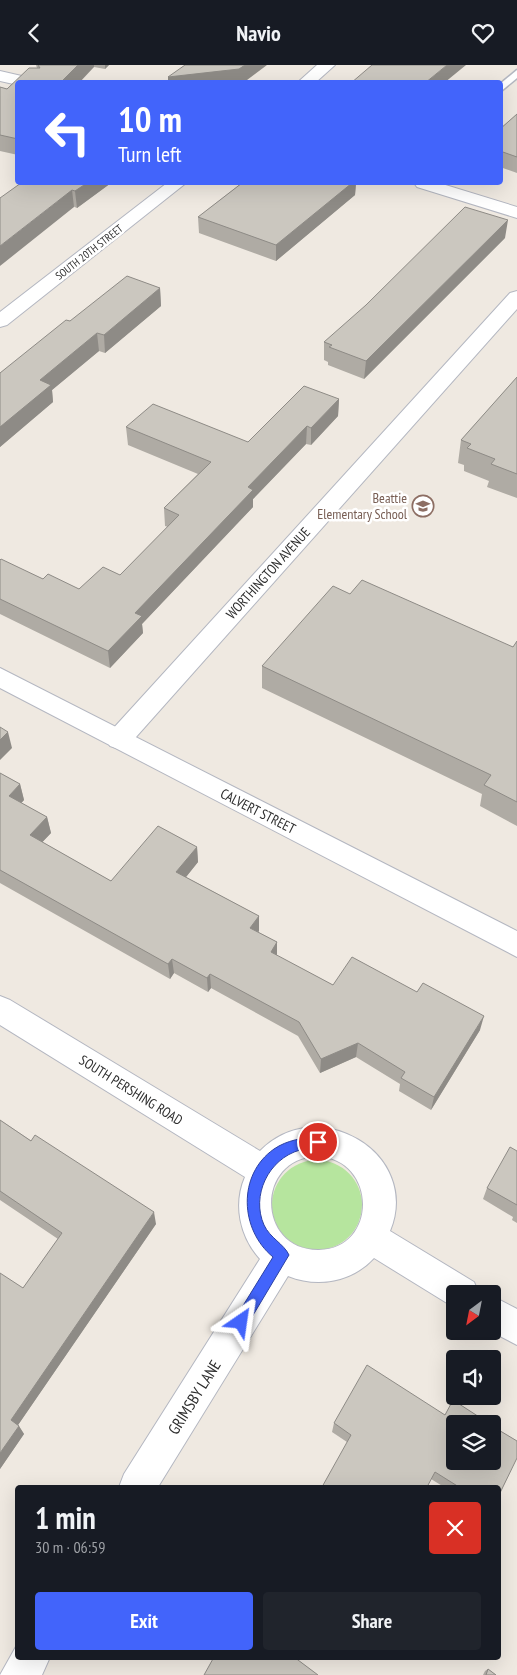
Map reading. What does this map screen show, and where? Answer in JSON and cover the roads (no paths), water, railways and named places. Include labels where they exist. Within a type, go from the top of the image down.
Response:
[{"type":"street","points":[[309,80],[327,65]]},
{"type":"street","points":[[0,76],[19,80]]},
{"type":"street","name":"SOUTH 20TH STREET","points":[[0,321],[174,185]]},
{"type":"street","points":[[429,185],[517,213]]},
{"type":"street","name":"WORTHINGTON AVENUE","points":[[119,739],[517,297]]},
{"type":"street","name":"CALVERT STREET","points":[[0,677],[517,945]]},
{"type":"street","name":"SOUTH PERSHING ROAD","points":[[0,1009],[262,1170]]},
{"type":"street","points":[[318,1142],[336,1146],[360,1159],[373,1175],[380,1192],[382,1208],[372,1238],[355,1255],[339,1263],[313,1266],[282,1255],[271,1247],[258,1229],[253,1208],[255,1186],[262,1170],[279,1153],[299,1144],[318,1142]]},
{"type":"street","points":[[372,1238],[448,1285]]},
{"type":"street","name":"GRIMSBY LANE","points":[[138,1485],[282,1255]]},
{"type":"street","points":[[501,1318],[517,1328]]},
{"type":"street","points":[[20,1675],[29,1660]]},
{"type":"lane","points":[[503,86],[517,73]]},
{"type":"place","name":"Beattie Elementary School","points":[[423,506]]}]
